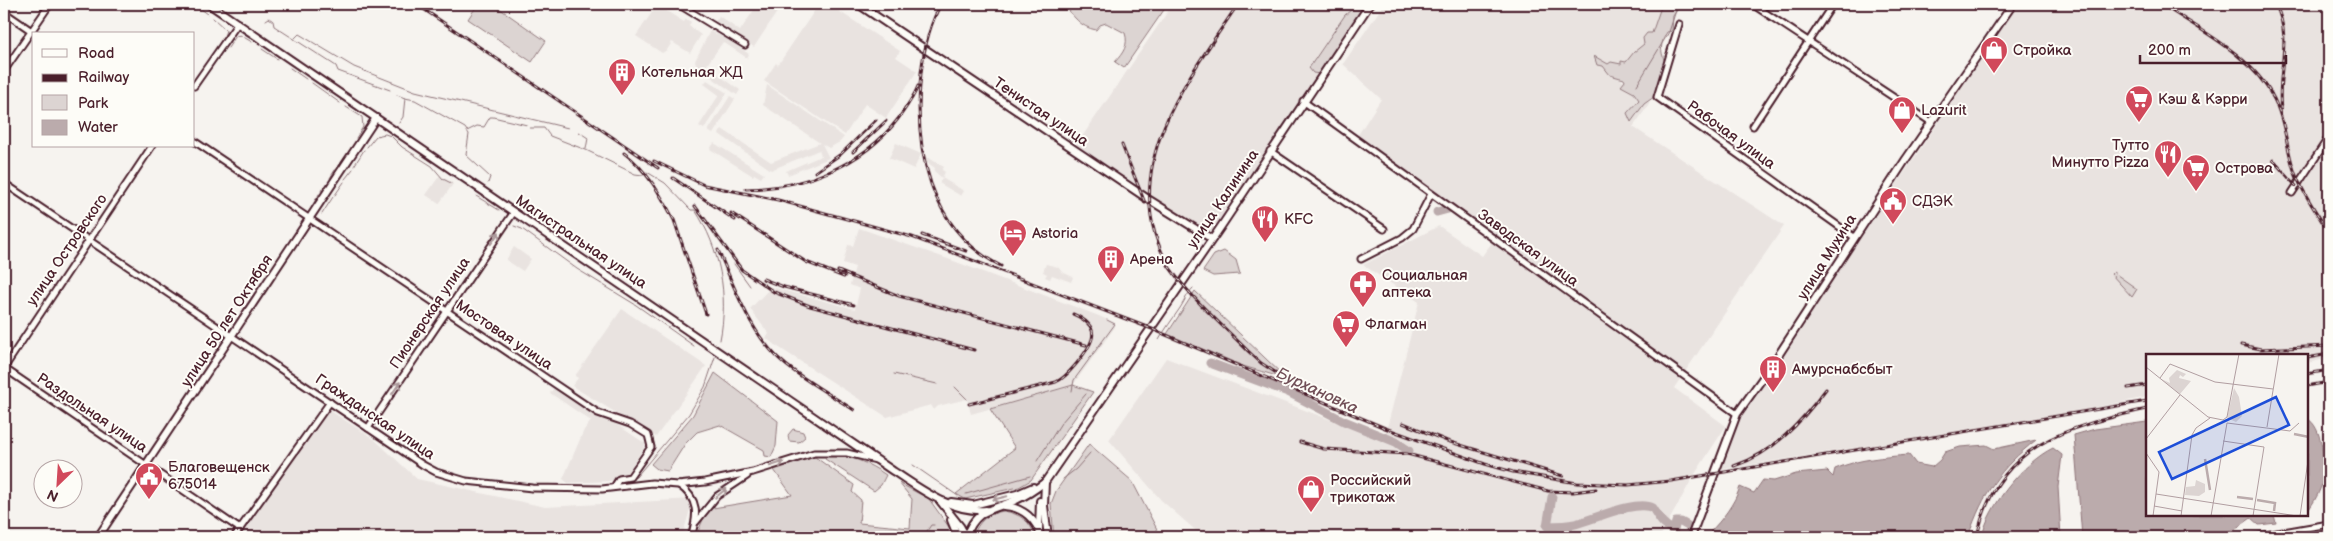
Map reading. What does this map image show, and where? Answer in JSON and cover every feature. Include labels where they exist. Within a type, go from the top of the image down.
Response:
[{"type":"main road","name":"Магистральная улица","points":[[209,4],[876,460],[939,500]]},
{"type":"main road","name":"улица Калинина","points":[[1045,482],[1370,4]]},
{"type":"main road","name":"улица Мухина","points":[[1691,537],[1737,414],[1931,122],[2013,4]]},
{"type":"main road","name":"Тенистая улица","points":[[862,5],[1148,199],[1212,239]]},
{"type":"main road","name":"улица 50 лет Октября","points":[[98,537],[376,118]]},
{"type":"main road","points":[[939,500],[973,505],[1018,494],[1045,482]]},
{"type":"main road","points":[[939,500],[968,510],[986,510],[1026,496],[1045,482]]},
{"type":"main road","points":[[1039,530],[1040,499],[1045,482]]},
{"type":"main road","points":[[1045,482],[1044,506],[1048,537]]},
{"type":"main road","points":[[939,500],[954,525],[958,537]]},
{"type":"main road","points":[[939,500],[960,526],[966,537]]},
{"type":"main road","points":[[1000,506],[1016,508],[1023,512],[1035,523],[1041,537]]},
{"type":"main road","points":[[966,537],[970,526],[986,510]]},
{"type":"street","points":[[4,12],[34,32],[50,4]]},
{"type":"street","points":[[678,4],[745,45]]},
{"type":"street","points":[[1752,4],[1931,122]]},
{"type":"street","points":[[1753,126],[1833,4]]},
{"type":"street","points":[[195,85],[238,24]]},
{"type":"street","name":"Рабочая улица","points":[[1679,24],[1657,97],[1854,237]]},
{"type":"street","points":[[4,71],[32,35]]},
{"type":"street","name":"Заводская улица","points":[[1303,101],[1737,414]]},
{"type":"street","points":[[2292,193],[2329,137]]},
{"type":"street","name":"Мостовая улица","points":[[195,141],[598,413],[630,424],[648,436],[651,447],[630,477],[620,480],[614,487]]},
{"type":"street","name":"улица Островского","points":[[4,368],[151,148]]},
{"type":"street","points":[[1270,151],[1384,229]]},
{"type":"street","name":"Гражданская улица","points":[[4,183],[423,466],[451,478],[532,488],[614,487],[652,483],[678,485],[705,482],[753,472],[814,453],[847,454],[876,460]]},
{"type":"street","points":[[1360,259],[1402,238],[1413,229],[1432,194]]},
{"type":"street","name":"Пионерская улица","points":[[368,428],[514,212]]},
{"type":"street","name":"Раздольная улица","points":[[4,368],[240,528]]},
{"type":"street","points":[[234,537],[330,402]]},
{"type":"street","points":[[691,537],[696,522],[717,496],[753,472]]},
{"type":"street","points":[[678,485],[692,496],[695,503],[696,522]]},
{"type":"street","points":[[2255,537],[2329,524]]},
{"type":"shaded area","points":[[758,4],[778,4],[781,6],[754,47],[715,22],[719,16],[740,31]]},
{"type":"shaded area","points":[[819,4],[828,4],[900,51],[896,57],[917,71],[886,118],[865,104],[845,135],[764,81],[776,63],[778,65]]},
{"type":"shaded area","points":[[1173,4],[1368,4],[1211,232],[1204,233],[1077,148],[1077,144]]},
{"type":"shaded area","points":[[1384,4],[1668,4],[1660,33],[1618,77],[1650,103],[1633,127],[1784,226],[1674,388],[1726,426],[1693,477],[1660,537],[1203,537],[1161,500],[1109,440],[1166,358],[1384,440],[1419,302],[1363,265],[1439,226],[1482,256],[1496,237],[1358,135],[1381,99],[1343,64]]},
{"type":"shaded area","points":[[2018,4],[2329,4],[2329,358],[2308,363],[2308,354],[2146,354],[2146,397],[2071,413],[1720,470],[1739,418]]},
{"type":"shaded area","points":[[657,5],[684,22],[686,19],[691,22],[689,26],[701,35],[690,53],[672,42],[667,50],[662,53],[636,36]]},
{"type":"shaded area","points":[[710,31],[727,39],[749,54],[747,58],[723,42],[706,66],[740,90],[737,95],[698,68],[695,61]]},
{"type":"shaded area","points":[[707,80],[727,93],[704,129],[699,126],[719,95],[704,84]]},
{"type":"shaded area","points":[[767,85],[844,137],[840,142],[829,148],[822,144],[829,158],[788,175],[786,171],[821,156],[819,150],[771,170],[719,134],[722,129],[771,162],[820,143],[763,105]]},
{"type":"shaded area","points":[[730,96],[735,99],[713,134],[708,131]]},
{"type":"shaded area","points":[[714,143],[764,174],[761,178],[754,174],[753,176],[710,149]]},
{"type":"shaded area","points":[[896,143],[921,154],[914,169],[889,158]]},
{"type":"shaded area","points":[[927,157],[944,167],[942,170],[945,172],[942,178],[934,171],[935,168],[925,161]]},
{"type":"shaded area","points":[[440,175],[453,184],[439,204],[426,195]]},
{"type":"shaded area","points":[[942,178],[964,191],[961,196],[939,183]]},
{"type":"shaded area","points":[[859,228],[951,260],[1099,316],[1114,323],[1115,327],[1073,385],[971,414],[967,399],[938,406],[934,410],[931,405],[887,417],[766,338],[769,334],[750,309],[771,287],[855,309],[860,289],[850,285],[855,267],[843,263],[848,245],[853,246]]},
{"type":"shaded area","points":[[514,247],[531,259],[523,271],[506,260]]},
{"type":"shaded area","points":[[1046,264],[1058,267],[1062,272],[1073,277],[1071,282],[1052,275],[1050,279],[1045,277],[1047,274],[1043,272]]},
{"type":"shaded area","points":[[622,309],[706,366],[656,437],[572,386],[578,378],[575,376]]},
{"type":"shaded area","points":[[554,388],[591,413],[604,416],[646,444],[625,477],[609,481],[568,483],[563,479],[584,430],[591,421],[550,393]]},
{"type":"shaded area","points":[[329,410],[374,439],[417,479],[545,507],[693,499],[682,537],[235,537]]},
{"type":"green space","points":[[478,4],[493,4],[546,41],[532,62],[468,19]]},
{"type":"green space","points":[[1064,4],[1168,4],[1124,68],[1115,62],[1124,49],[1125,33],[1106,23],[1100,25],[1096,30],[1090,29],[1077,20]]},
{"type":"green space","points":[[1358,4],[1367,4],[1320,74],[1313,73],[1309,68],[1345,15]]},
{"type":"green space","points":[[1662,4],[1681,4],[1673,16],[1672,31],[1667,32],[1663,40],[1662,54],[1665,62],[1662,66],[1660,81],[1654,97],[1644,104],[1631,122],[1627,113],[1639,100],[1634,93],[1621,86],[1625,81],[1624,79],[1610,75],[1603,66],[1597,65],[1594,56],[1608,64],[1611,62],[1621,64],[1621,61],[1626,62],[1644,44],[1643,38],[1647,33],[1652,33]]},
{"type":"green space","points":[[1224,251],[1236,260],[1240,274],[1213,276],[1203,271],[1214,255]]},
{"type":"green space","points":[[2113,272],[2137,289],[2132,297],[2111,274]]},
{"type":"green space","points":[[1195,291],[1287,379],[1243,366],[1167,334]]},
{"type":"green space","points":[[715,373],[778,421],[776,446],[771,457],[765,456],[764,450],[720,425],[697,432],[685,444],[668,471],[657,469],[651,464],[693,415]]},
{"type":"green space","points":[[1073,385],[1093,392],[1031,480],[1019,487],[965,499],[956,494],[1015,448],[990,409]]},
{"type":"green space","points":[[793,429],[803,432],[805,437],[799,442],[789,441],[788,435]]},
{"type":"green space","points":[[1089,444],[1132,481],[1161,537],[1054,537],[1051,504],[1056,491]]},
{"type":"green space","points":[[829,454],[859,460],[886,475],[881,485],[874,491],[825,459]]},
{"type":"green space","points":[[815,457],[854,485],[852,492],[861,500],[859,523],[910,528],[912,499],[899,483],[929,499],[955,537],[696,537],[707,509],[792,495],[774,470]]},
{"type":"green space","points":[[1004,511],[1024,519],[1031,527],[1035,537],[973,537],[984,519]]},
{"type":"water","points":[[2308,420],[2312,422],[2319,437],[2324,465],[2323,480],[2308,510]]},
{"type":"water","points":[[2146,422],[2146,516],[2274,516],[2276,523],[2259,525],[2251,518],[2236,529],[2211,537],[2082,537],[2074,435],[2095,429]]},
{"type":"water","points":[[2036,440],[2012,461],[1994,482],[1980,507],[1968,537],[1798,537],[1796,532],[1734,538],[1723,537],[1710,532],[1728,511],[1740,487],[1754,493],[1763,480],[1774,481],[1796,474],[1827,471],[1833,477],[1835,469],[1853,463],[1909,455],[1916,464],[1932,467],[1945,452],[1960,447],[1986,445],[1994,449]]},
{"type":"water","points":[[2053,448],[2062,455],[2058,487],[2061,537],[1982,537],[1992,512],[2009,486],[2031,463]]},
{"type":"waterway","name":"Бурхановка","points":[[1637,85],[1669,32],[1678,4]]},
{"type":"waterway","points":[[201,9],[208,14]]},
{"type":"waterway","points":[[213,18],[226,30],[223,40]]},
{"type":"waterway","points":[[266,20],[269,18],[273,21],[274,26],[336,66],[338,71],[390,90]]},
{"type":"waterway","points":[[295,38],[299,34],[354,67],[415,91],[568,128]]},
{"type":"waterway","points":[[228,48],[236,36],[240,35],[252,42]]},
{"type":"waterway","points":[[262,49],[277,59]]},
{"type":"waterway","points":[[290,68],[306,79]]},
{"type":"waterway","points":[[312,83],[340,103]]},
{"type":"waterway","points":[[397,95],[405,98],[403,117],[399,123]]},
{"type":"waterway","points":[[405,98],[415,100],[465,128],[469,134],[466,155],[490,177],[488,183]]},
{"type":"waterway","points":[[346,107],[362,117],[363,127],[356,138]]},
{"type":"waterway","points":[[467,131],[477,126],[484,127],[490,117],[527,125],[530,128],[544,128],[550,136],[586,150],[635,174],[643,175]]},
{"type":"waterway","points":[[579,132],[588,138],[586,149]]},
{"type":"waterway","points":[[367,147],[376,136],[385,134],[391,136],[402,147],[432,166],[443,179],[451,183]]},
{"type":"waterway","points":[[354,166],[364,150]]},
{"type":"waterway","points":[[345,179],[353,169]]},
{"type":"waterway","points":[[330,178],[335,170]]},
{"type":"waterway","points":[[647,172],[665,183],[691,210],[695,210],[711,240],[723,289],[723,323],[720,340]]},
{"type":"waterway","points":[[335,195],[344,182]]},
{"type":"waterway","points":[[476,196],[499,210]]},
{"type":"waterway","points":[[322,214],[333,197]]},
{"type":"waterway","points":[[312,206],[316,199]]},
{"type":"waterway","name":"Бурхановка","points":[[1437,212],[1448,209]]},
{"type":"waterway","points":[[514,226],[522,229],[577,269],[636,305],[694,346]]},
{"type":"waterway","points":[[734,264],[750,286]]},
{"type":"waterway","name":"Бурхановка","points":[[1159,340],[1193,288]]},
{"type":"waterway","points":[[1072,391],[1074,380],[1115,324],[1107,320]]},
{"type":"waterway","points":[[627,480],[636,477],[689,414],[705,387],[715,357]]},
{"type":"waterway","name":"Бурхановка","points":[[1210,363],[1288,392],[1344,421],[1396,442],[1409,451]]},
{"type":"waterway","points":[[894,374],[937,384]]},
{"type":"waterway","points":[[955,387],[967,399]]},
{"type":"waterway","points":[[1037,461],[1061,423],[1086,394]]},
{"type":"waterway","points":[[1063,479],[1076,469],[1090,453]]},
{"type":"waterway","points":[[913,465],[958,496]]},
{"type":"waterway","points":[[966,494],[1030,476]]},
{"type":"waterway","name":"Бурхановка","points":[[1552,497],[1547,526],[1575,524],[1636,506],[1653,508],[1662,521],[1674,530],[1676,522],[1681,522],[1688,526]]},
{"type":"waterway","points":[[923,537],[931,525],[934,525]]},
{"type":"railway","points":[[416,4],[658,168]]},
{"type":"railway","points":[[941,4],[933,20],[928,37],[921,73],[919,101],[924,157],[931,184],[942,209],[957,231],[977,250],[1001,266]]},
{"type":"railway","points":[[1238,4],[1203,56],[1171,112],[1159,141],[1151,171],[1150,202],[1155,234],[1163,256],[1179,279],[1208,311],[1261,363],[1292,383]]},
{"type":"railway","points":[[2161,4],[2239,56],[2264,83],[2278,108],[2298,181],[2329,233]]},
{"type":"railway","points":[[2275,4],[2281,17],[2284,43],[2280,96],[2281,109]]},
{"type":"railway","points":[[746,189],[768,188],[810,179],[849,162],[884,135],[904,111],[918,86]]},
{"type":"railway","points":[[815,172],[841,154],[876,120]]},
{"type":"railway","points":[[853,152],[886,121]]},
{"type":"railway","points":[[1122,145],[1145,203]]},
{"type":"railway","points":[[624,153],[646,175],[674,220],[706,314]]},
{"type":"railway","points":[[2273,160],[2296,186]]},
{"type":"railway","points":[[654,161],[704,185],[778,200],[912,237],[1152,329],[1385,428],[1485,464],[1513,472],[1577,483],[1628,485],[1671,481],[2146,401]]},
{"type":"railway","points":[[673,178],[735,220]]},
{"type":"railway","points":[[695,206],[742,270],[774,292],[810,306],[974,350]]},
{"type":"railway","points":[[731,213],[806,262],[844,277]]},
{"type":"railway","points":[[922,235],[966,251]]},
{"type":"railway","points":[[718,250],[738,297],[754,327],[774,354],[802,377],[854,410]]},
{"type":"railway","points":[[838,271],[899,296],[1086,345]]},
{"type":"railway","points":[[763,279],[784,287],[854,305]]},
{"type":"railway","points":[[969,404],[1056,382],[1065,376],[1088,348],[1093,336],[1089,324],[1073,314]]},
{"type":"railway","points":[[2241,345],[2261,349],[2329,346]]},
{"type":"railway","points":[[2308,358],[2329,354]]},
{"type":"railway","points":[[2308,374],[2329,370]]},
{"type":"railway","points":[[2308,386],[2329,382]]},
{"type":"railway","points":[[2128,388],[2146,385]]},
{"type":"railway","points":[[1734,466],[1762,453],[1786,435],[1826,389]]},
{"type":"railway","points":[[1977,537],[1986,506],[2000,481],[2018,461],[2039,445],[2063,433],[2089,424],[2146,409]]},
{"type":"railway","points":[[1403,423],[1447,441],[1563,476]]},
{"type":"railway","points":[[1300,442],[1324,449],[1407,454],[1548,491],[1573,492],[1596,489]]},
{"type":"place","name":"Стройка","points":[[1994,74]]},
{"type":"place","name":"Котельная ЖД","points":[[622,96]]},
{"type":"place","name":"Кэш & Кэрри","points":[[2139,123]]},
{"type":"place","name":"Lazurit","points":[[1902,134]]},
{"type":"place","name":"Тутто Минутто Pizza","points":[[2168,178]]},
{"type":"place","name":"Острова","points":[[2196,192]]},
{"type":"place","name":"СДЭК","points":[[1893,225]]},
{"type":"place","name":"KFC","points":[[1265,243]]},
{"type":"place","name":"Astoria","points":[[1013,257]]},
{"type":"place","name":"Арена","points":[[1111,283]]},
{"type":"place","name":"Социальная аптека","points":[[1363,308]]},
{"type":"place","name":"Флагман","points":[[1346,348]]},
{"type":"place","name":"Амурснабсбыт","points":[[1773,393]]},
{"type":"place","name":"Благовещенск 675014","points":[[149,500]]},
{"type":"place","name":"Российский трикотаж","points":[[1311,513]]}]
